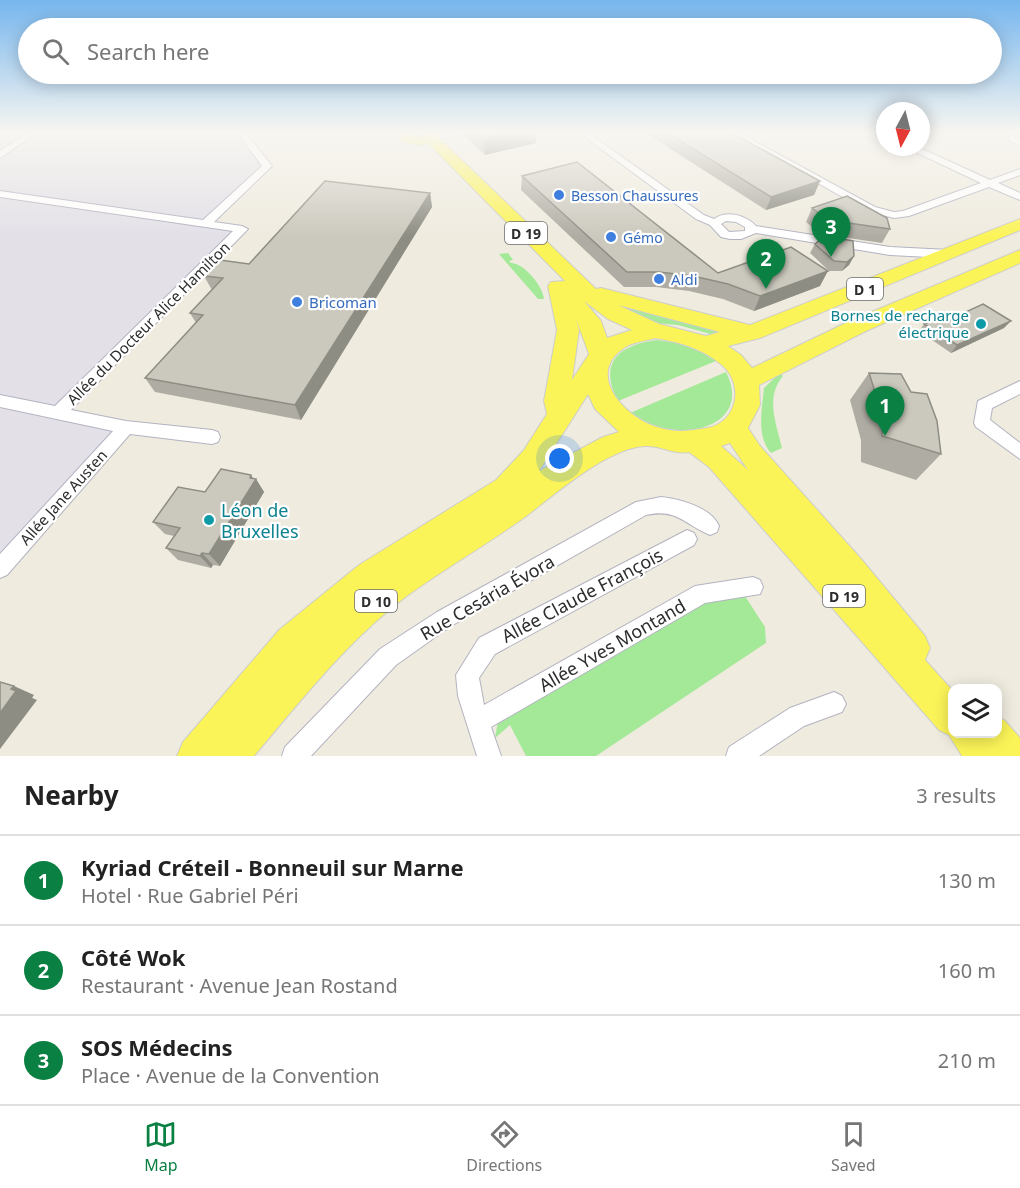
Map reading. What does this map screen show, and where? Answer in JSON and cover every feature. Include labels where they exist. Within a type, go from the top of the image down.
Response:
[{"type":"main road","name":"D 19","points":[[449,167],[488,217],[558,284],[590,321],[598,353]]},
{"type":"main road","name":"D 19","points":[[458,167],[581,286],[610,310],[655,331]]},
{"type":"main road","name":"D 1","points":[[707,343],[752,333],[1020,224]]},
{"type":"main road","name":"D 1","points":[[746,382],[858,326],[1020,256]]},
{"type":"main road","points":[[558,284],[568,330],[556,401],[560,415]]},
{"type":"main road","points":[[581,286],[610,296],[752,333]]},
{"type":"main road","points":[[655,331],[673,332],[707,343],[732,362],[746,382],[748,398],[745,414],[734,427],[717,437],[695,442],[679,442],[647,435],[621,421],[604,405],[596,387],[598,353],[626,337],[655,331]]},
{"type":"main road","name":"D 10","points":[[197,756],[291,642],[370,576],[506,489],[534,458],[598,353]]},
{"type":"main road","name":"D 19","points":[[734,427],[750,454],[948,688]]},
{"type":"main road","name":"D 10","points":[[229,756],[325,645],[395,585],[515,507],[551,478],[612,445],[647,435]]},
{"type":"main road","name":"D 19","points":[[695,442],[719,459],[948,713]]},
{"type":"main road","points":[[972,738],[988,756]]},
{"type":"main road","points":[[994,738],[1010,756]]},
{"type":"street","points":[[207,222],[265,167]]},
{"type":"street","points":[[631,167],[700,217],[715,223],[719,231],[734,236],[745,236],[751,229]]},
{"type":"street","points":[[796,167],[880,213],[905,214],[1020,172]]},
{"type":"street","points":[[955,167],[1020,197]]},
{"type":"street","name":"Allée du Docteur Alice Hamilton","points":[[0,194],[242,228],[59,412]]},
{"type":"street","points":[[715,223],[724,217],[734,218],[748,223],[751,229]]},
{"type":"street","points":[[751,229],[901,252],[949,254]]},
{"type":"street","points":[[1020,387],[984,405],[982,423],[1020,452]]},
{"type":"street","points":[[0,401],[126,427],[212,436]]},
{"type":"street","name":"Allée Jane Austen","points":[[0,568],[126,427]]},
{"type":"street","name":"Rue Cesária Évora","points":[[294,756],[388,657],[444,619],[642,508],[662,505],[678,507],[694,514],[710,526]]},
{"type":"street","name":"Allée Claude François","points":[[489,756],[477,722],[467,675],[487,646],[687,538]]},
{"type":"street","name":"Allée Yves Montand","points":[[477,722],[702,593],[753,587]]},
{"type":"street","points":[[738,756],[798,716],[834,704]]},
{"type":"shaded area","points":[[0,167],[266,167],[211,221],[244,226],[58,409],[131,425],[0,573]]},
{"type":"green space","points":[[508,253],[513,260],[509,261],[511,263],[522,267],[537,282],[544,299],[538,299],[499,254]]},
{"type":"green space","points":[[628,303],[735,331],[714,335],[678,325],[655,323],[618,310]]},
{"type":"green space","points":[[657,340],[689,345],[716,361],[618,401],[610,376],[615,358],[632,346]]},
{"type":"green space","points":[[726,372],[732,398],[729,408],[714,423],[691,430],[677,430],[652,424],[630,413]]},
{"type":"green space","points":[[780,373],[783,376],[774,393],[773,401],[782,448],[771,453],[763,439],[761,413],[764,388]]},
{"type":"green space","points":[[703,596],[745,596],[765,627],[766,643],[596,756],[526,756],[510,725],[495,738],[498,721]]},
{"type":"building","points":[[556,167],[584,167],[718,273],[791,247],[828,271],[760,296],[728,284],[693,276],[659,272],[627,272],[522,176]]},
{"type":"building","points":[[723,167],[795,167],[820,181],[771,197]]},
{"type":"building","name":"Bricoman","points":[[325,181],[430,193],[295,405],[145,378],[203,315],[190,313],[223,278],[204,276],[220,260],[249,264]]},
{"type":"building","points":[[847,196],[887,218],[890,229],[828,220],[812,208]]},
{"type":"building","points":[[825,236],[853,241],[854,256],[847,262],[834,261],[815,244]]},
{"type":"building","points":[[983,304],[1011,321],[957,345],[924,324],[938,318],[944,322]]},
{"type":"building","points":[[869,373],[901,374],[911,392],[927,394],[937,421],[941,454],[882,436],[882,413]]},
{"type":"building","points":[[221,469],[251,475],[250,478],[256,479],[209,554],[202,553],[200,556],[166,548],[180,528],[153,522],[178,487],[205,492]]},
{"type":"building","points":[[0,682],[14,686],[11,689],[16,691],[0,713]]},
{"type":"place","name":"Besson Chaussures","points":[[559,195]]},
{"type":"place","name":"Gémo","points":[[611,237]]},
{"type":"place","name":"SOS Médecins","points":[[831,257]]},
{"type":"place","name":"Aldi","points":[[659,279]]},
{"type":"place","name":"Côté Wok","points":[[766,289]]},
{"type":"place","name":"Bricoman","points":[[297,302]]},
{"type":"place","name":"Bornes de recharge électrique","points":[[981,324]]},
{"type":"place","name":"Kyriad Créteil - Bonneuil sur Marne","points":[[885,436]]},
{"type":"place","name":"Léon de Bruxelles","points":[[209,520]]}]
